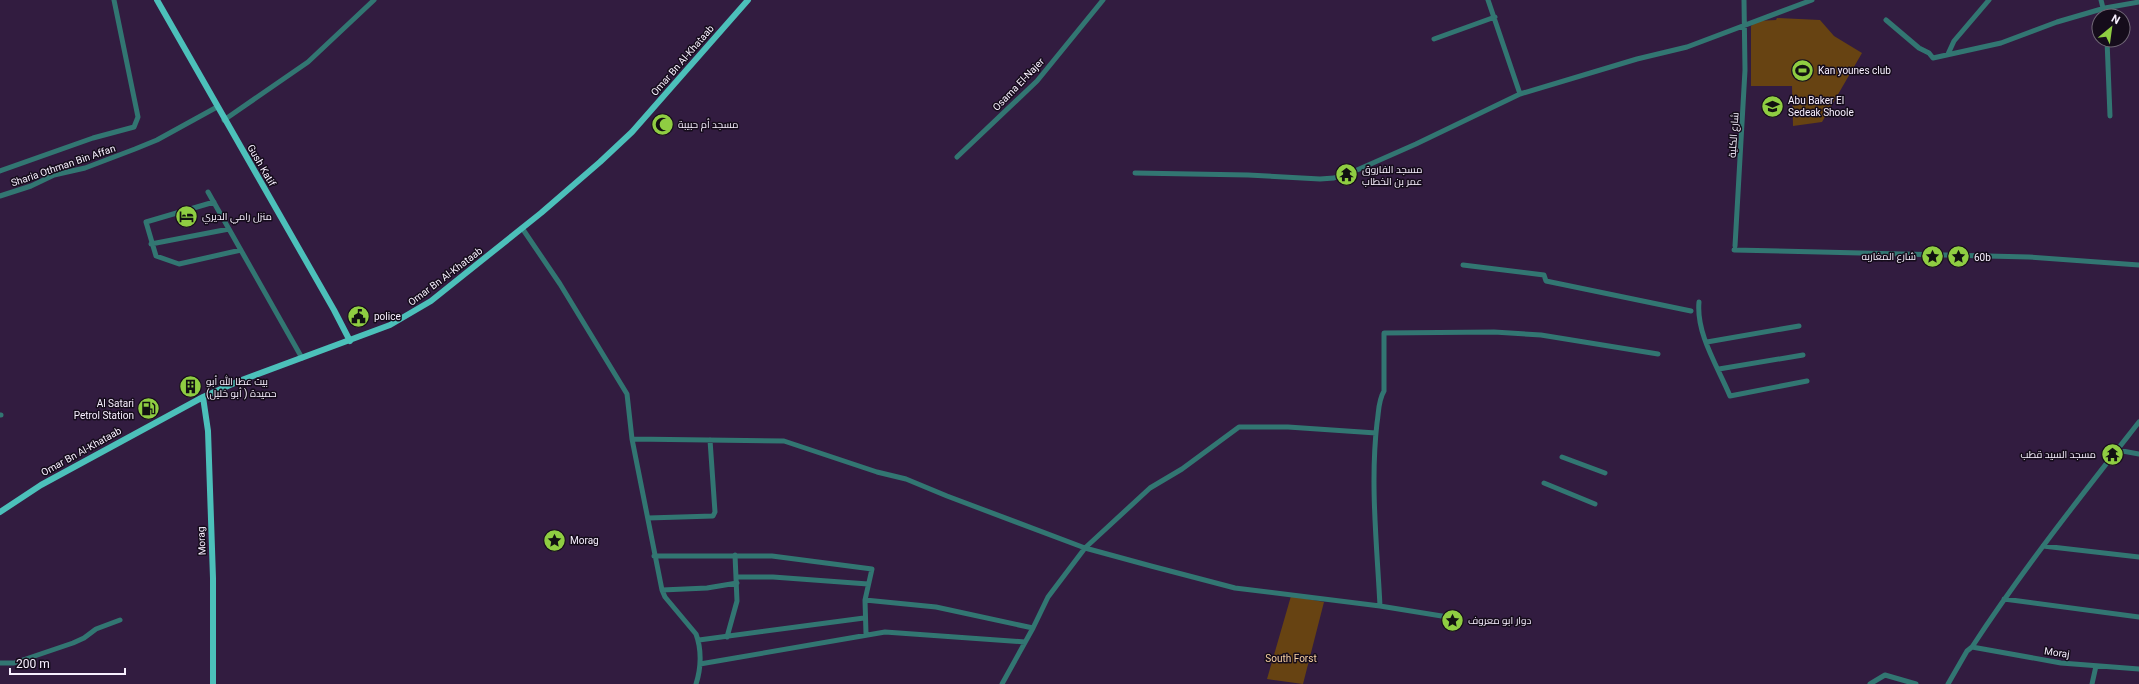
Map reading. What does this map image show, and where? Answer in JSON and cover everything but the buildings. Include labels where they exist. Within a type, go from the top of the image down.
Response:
[{"type":"main road","name":"Gush Katif","points":[[157,0],[224,120],[334,310],[350,341]]},
{"type":"main road","name":"Omar Bn Al-Khataab","points":[[0,512],[41,485],[203,397],[239,381],[390,325],[431,302],[522,228],[600,162],[632,132],[748,0]]},
{"type":"main road","name":"Morag","points":[[203,397],[208,431],[213,578],[213,684]]},
{"type":"street","points":[[0,171],[92,138],[134,127],[138,117],[114,0]]},
{"type":"street","points":[[224,120],[308,62],[374,0]]},
{"type":"street","name":"Osama El-Najer","points":[[958,157],[1037,81],[1103,0]]},
{"type":"street","points":[[1488,0],[1495,16],[1520,94]]},
{"type":"street","name":"شارع الكلية","points":[[1744,0],[1744,105],[1735,248],[2029,257],[2139,265]]},
{"type":"street","points":[[1135,173],[1212,174],[1320,179],[1334,178],[1358,170],[1416,144],[1520,94],[1637,59],[1687,47],[1812,0]]},
{"type":"street","points":[[1948,54],[1954,41],[1989,0]]},
{"type":"street","points":[[2101,0],[2105,8],[2139,2]]},
{"type":"street","points":[[1886,20],[1919,48],[1929,53],[1932,58],[2002,43],[2057,22],[2091,12]]},
{"type":"street","points":[[1434,39],[1495,16]]},
{"type":"street","points":[[2107,48],[2110,116]]},
{"type":"street","name":"Sharia Othman Bin Affan","points":[[0,196],[31,186],[54,175],[85,168],[157,140],[217,107]]},
{"type":"street","points":[[208,192],[302,358]]},
{"type":"street","points":[[214,202],[146,222],[151,244],[156,256],[179,264],[241,250]]},
{"type":"street","points":[[522,228],[571,302],[627,394],[632,439],[654,556],[662,590],[665,597],[696,634],[699,640],[700,664],[696,684]]},
{"type":"street","points":[[151,244],[229,229]]},
{"type":"street","points":[[1463,265],[1544,275],[1546,281],[1691,311]]},
{"type":"street","points":[[1699,302],[1698,316],[1707,342],[1730,396],[1807,381]]},
{"type":"street","points":[[1707,342],[1799,326]]},
{"type":"street","points":[[1380,606],[1375,513],[1376,432],[1379,399],[1384,391],[1384,333],[1494,332],[1541,335],[1658,354]]},
{"type":"street","points":[[1719,369],[1803,355]]},
{"type":"street","points":[[1948,684],[1967,651],[1972,647],[2004,599],[2095,476],[2139,422]]},
{"type":"street","points":[[1002,684],[1033,628],[1048,597],[1085,548],[1150,488],[1182,470],[1238,427],[1288,427],[1376,432]]},
{"type":"street","points":[[632,439],[784,442],[877,472],[906,479],[1085,548],[1235,588],[1380,606],[1454,618]]},
{"type":"street","points":[[648,518],[713,516],[715,512],[710,440]]},
{"type":"street","points":[[2117,450],[2139,454]]},
{"type":"street","points":[[1562,457],[1605,473]]},
{"type":"street","points":[[1544,483],[1595,504]]},
{"type":"street","points":[[2043,546],[2139,557]]},
{"type":"street","points":[[727,637],[737,601],[735,555]]},
{"type":"street","points":[[654,556],[779,556],[872,569],[865,600],[864,618],[866,634]]},
{"type":"street","points":[[737,577],[773,577],[868,584]]},
{"type":"street","points":[[662,590],[707,588],[737,583]]},
{"type":"street","points":[[2004,599],[2139,618]]},
{"type":"street","points":[[865,600],[936,607],[1033,628]]},
{"type":"street","points":[[699,640],[864,618]]},
{"type":"street","points":[[0,663],[14,663],[73,643],[84,638],[96,629],[120,620]]},
{"type":"street","points":[[700,664],[866,634],[885,632],[1025,642]]},
{"type":"street","name":"Moraj","points":[[1972,647],[2061,663],[2139,669]]},
{"type":"street","points":[[2092,684],[2096,666]]},
{"type":"street","points":[[1870,684],[1885,674],[1916,684]]},
{"type":"green space","name":"Kan younes club","points":[[1777,18],[1820,20],[1834,36],[1862,53],[1822,122],[1793,126],[1792,86],[1751,86],[1751,26],[1757,21],[1776,20]]},
{"type":"green space","name":"South Forst","points":[[1291,596],[1324,602],[1303,684],[1267,679]]},
{"type":"place","name":"Kan younes club","points":[[1802,70]]},
{"type":"place","name":"Abu Baker El Sedeak Shoole","points":[[1772,106]]},
{"type":"place","name":"مسجد أم حبيبة","points":[[662,124]]},
{"type":"place","name":"مسجد الفاروق عمر بن الخطاب","points":[[1347,175]]},
{"type":"place","name":"منزل رامي الديري","points":[[186,216]]},
{"type":"place","name":"شارع المغاربه","points":[[1932,256]]},
{"type":"place","name":"60b","points":[[1959,257]]},
{"type":"place","name":"police","points":[[359,316]]},
{"type":"place","name":"بيت عطا الله أبو حميدة ( أبو خليل)","points":[[191,387]]},
{"type":"place","name":"Al Satari Petrol Station","points":[[149,409]]},
{"type":"place","name":"مسجد السيد قطب","points":[[2112,454]]},
{"type":"place","name":"Morag","points":[[554,540]]},
{"type":"place","name":"دوار ابو معروف","points":[[1453,620]]}]
